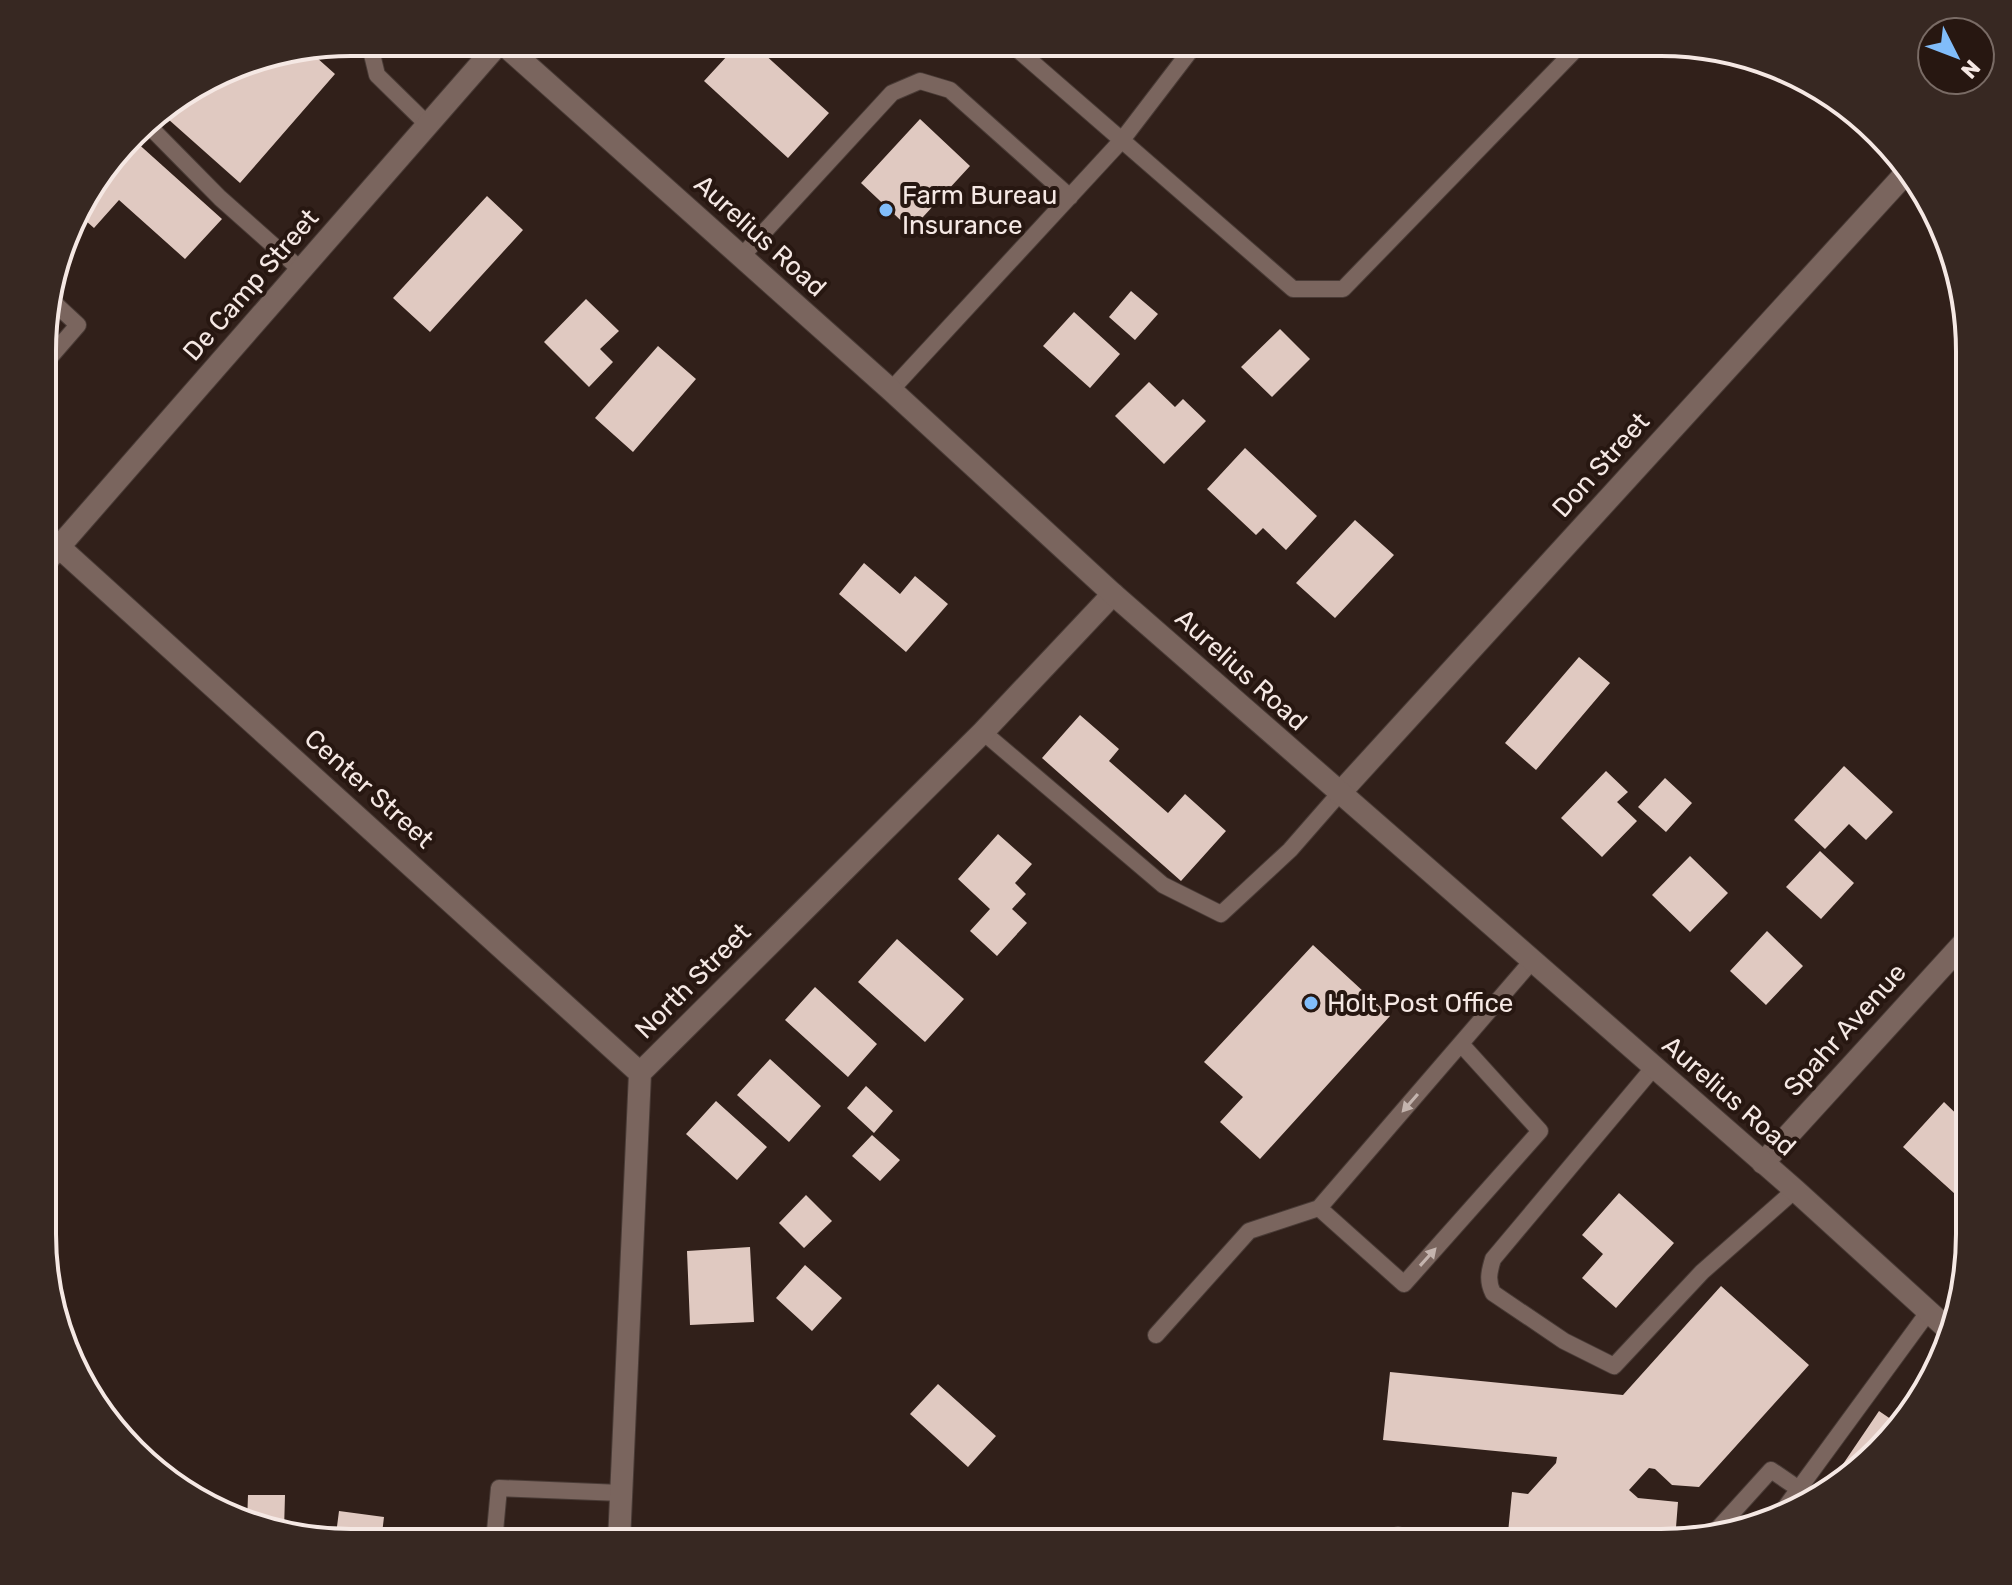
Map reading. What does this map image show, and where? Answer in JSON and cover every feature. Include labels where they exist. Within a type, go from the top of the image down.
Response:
[{"type":"street","name":"De Camp Street","points":[[56,550],[428,125],[500,56]]},
{"type":"street","name":"Aurelius Road","points":[[523,56],[1113,594],[1795,1190],[1942,1323]]},
{"type":"street","name":"Don Street","points":[[1339,794],[1900,179]]},
{"type":"street","name":"Center Street","points":[[59,547],[640,1073]]},
{"type":"street","name":"North Street","points":[[620,1529],[640,1073],[983,732],[1113,594]]},
{"type":"street","name":"Spahr Avenue","points":[[1763,1163],[1956,951]]},
{"type":"lane","points":[[372,56],[377,75],[428,125]]},
{"type":"lane","points":[[1025,56],[1293,289],[1343,289],[1569,56]]},
{"type":"lane","points":[[891,390],[1122,140],[1186,56]]},
{"type":"lane","points":[[741,257],[892,93],[920,81],[950,90],[1070,197]]},
{"type":"lane","points":[[154,131],[220,198],[301,270]]},
{"type":"lane","points":[[56,350],[78,325],[60,308]]},
{"type":"lane","points":[[983,732],[1163,885],[1221,914],[1290,850],[1339,794]]},
{"type":"lane","points":[[1156,1335],[1249,1231],[1319,1208],[1532,961]]},
{"type":"lane","points":[[1319,1208],[1404,1284],[1540,1131],[1461,1044]]},
{"type":"lane","points":[[1654,1067],[1493,1259],[1488,1273],[1493,1293],[1564,1341],[1614,1366],[1702,1272],[1795,1190]]},
{"type":"lane","points":[[1791,1499],[1929,1311]]},
{"type":"lane","points":[[1724,1522],[1771,1470],[1799,1489]]},
{"type":"lane","points":[[495,1529],[499,1488],[621,1493]]},
{"type":"building","points":[[727,56],[766,56],[829,113],[788,158],[704,81]]},
{"type":"building","points":[[318,58],[335,74],[240,183],[168,119],[203,95],[238,78],[274,66]]},
{"type":"building","points":[[920,119],[970,166],[911,230],[861,183]]},
{"type":"building","points":[[139,145],[222,219],[185,259],[119,200],[94,228],[86,221],[95,203]]},
{"type":"building","points":[[487,196],[523,230],[430,332],[393,298]]},
{"type":"building","points":[[1131,291],[1158,314],[1135,340],[1109,317]]},
{"type":"building","points":[[586,299],[619,331],[600,349],[613,362],[589,387],[544,342]]},
{"type":"building","points":[[1074,312],[1120,354],[1090,388],[1043,346]]},
{"type":"building","points":[[1280,329],[1310,359],[1272,397],[1241,367]]},
{"type":"building","points":[[658,346],[696,379],[633,452],[595,418]]},
{"type":"building","points":[[1149,382],[1175,407],[1183,399],[1206,421],[1164,464],[1115,416]]},
{"type":"building","points":[[1245,448],[1317,516],[1286,550],[1263,528],[1256,535],[1207,489]]},
{"type":"building","points":[[1355,520],[1394,555],[1335,618],[1296,583]]},
{"type":"building","points":[[864,563],[900,594],[915,576],[948,604],[906,652],[839,594]]},
{"type":"building","points":[[1579,657],[1610,683],[1536,770],[1505,743]]},
{"type":"building","points":[[1080,715],[1119,749],[1109,761],[1168,813],[1185,794],[1226,831],[1181,881],[1042,758]]},
{"type":"building","points":[[1844,766],[1893,812],[1866,840],[1849,824],[1825,849],[1794,820]]},
{"type":"building","points":[[1606,771],[1628,792],[1617,802],[1637,821],[1602,857],[1561,818]]},
{"type":"building","points":[[1665,778],[1692,803],[1666,832],[1638,807]]},
{"type":"building","points":[[998,834],[1032,864],[1015,883],[1026,894],[1012,909],[1027,923],[997,956],[970,931],[990,909],[958,879]]},
{"type":"building","points":[[1820,851],[1854,883],[1821,919],[1786,887]]},
{"type":"building","points":[[1690,856],[1728,893],[1690,932],[1652,895]]},
{"type":"building","points":[[1767,931],[1803,966],[1766,1005],[1730,971]]},
{"type":"building","points":[[897,939],[964,999],[925,1042],[858,982]]},
{"type":"building","points":[[1313,945],[1390,1016],[1260,1159],[1220,1122],[1243,1097],[1204,1062]]},
{"type":"building","points":[[815,987],[877,1044],[848,1077],[785,1020]]},
{"type":"building","points":[[770,1059],[821,1106],[789,1142],[737,1095]]},
{"type":"building","points":[[866,1086],[893,1111],[874,1133],[847,1108]]},
{"type":"building","points":[[716,1101],[767,1147],[737,1180],[686,1134]]},
{"type":"building","points":[[1944,1102],[1956,1114],[1956,1195],[1903,1147]]},
{"type":"building","points":[[872,1135],[900,1160],[880,1181],[852,1156]]},
{"type":"building","points":[[1619,1193],[1674,1243],[1616,1308],[1582,1278],[1603,1254],[1582,1235]]},
{"type":"building","points":[[806,1195],[832,1221],[804,1248],[779,1223]]},
{"type":"building","points":[[750,1247],[754,1322],[690,1325],[687,1251]]},
{"type":"building","points":[[805,1265],[842,1298],[812,1331],[776,1298]]},
{"type":"building","points":[[1721,1286],[1809,1365],[1699,1487],[1672,1485],[1655,1469],[1649,1468],[1629,1490],[1638,1498],[1678,1502],[1676,1528],[1508,1529],[1512,1492],[1528,1494],[1556,1463],[1557,1457],[1383,1440],[1390,1372],[1623,1395]]},
{"type":"building","points":[[938,1384],[996,1436],[968,1467],[910,1414]]},
{"type":"building","points":[[1879,1411],[1891,1419],[1870,1443],[1840,1469]]},
{"type":"building","points":[[248,1495],[285,1495],[284,1521],[247,1510]]},
{"type":"building","points":[[339,1511],[384,1517],[383,1529],[337,1528]]},
{"type":"place","name":"Farm Bureau Insurance","points":[[886,210]]},
{"type":"place","name":"Holt Post Office","points":[[1311,1003]]}]
